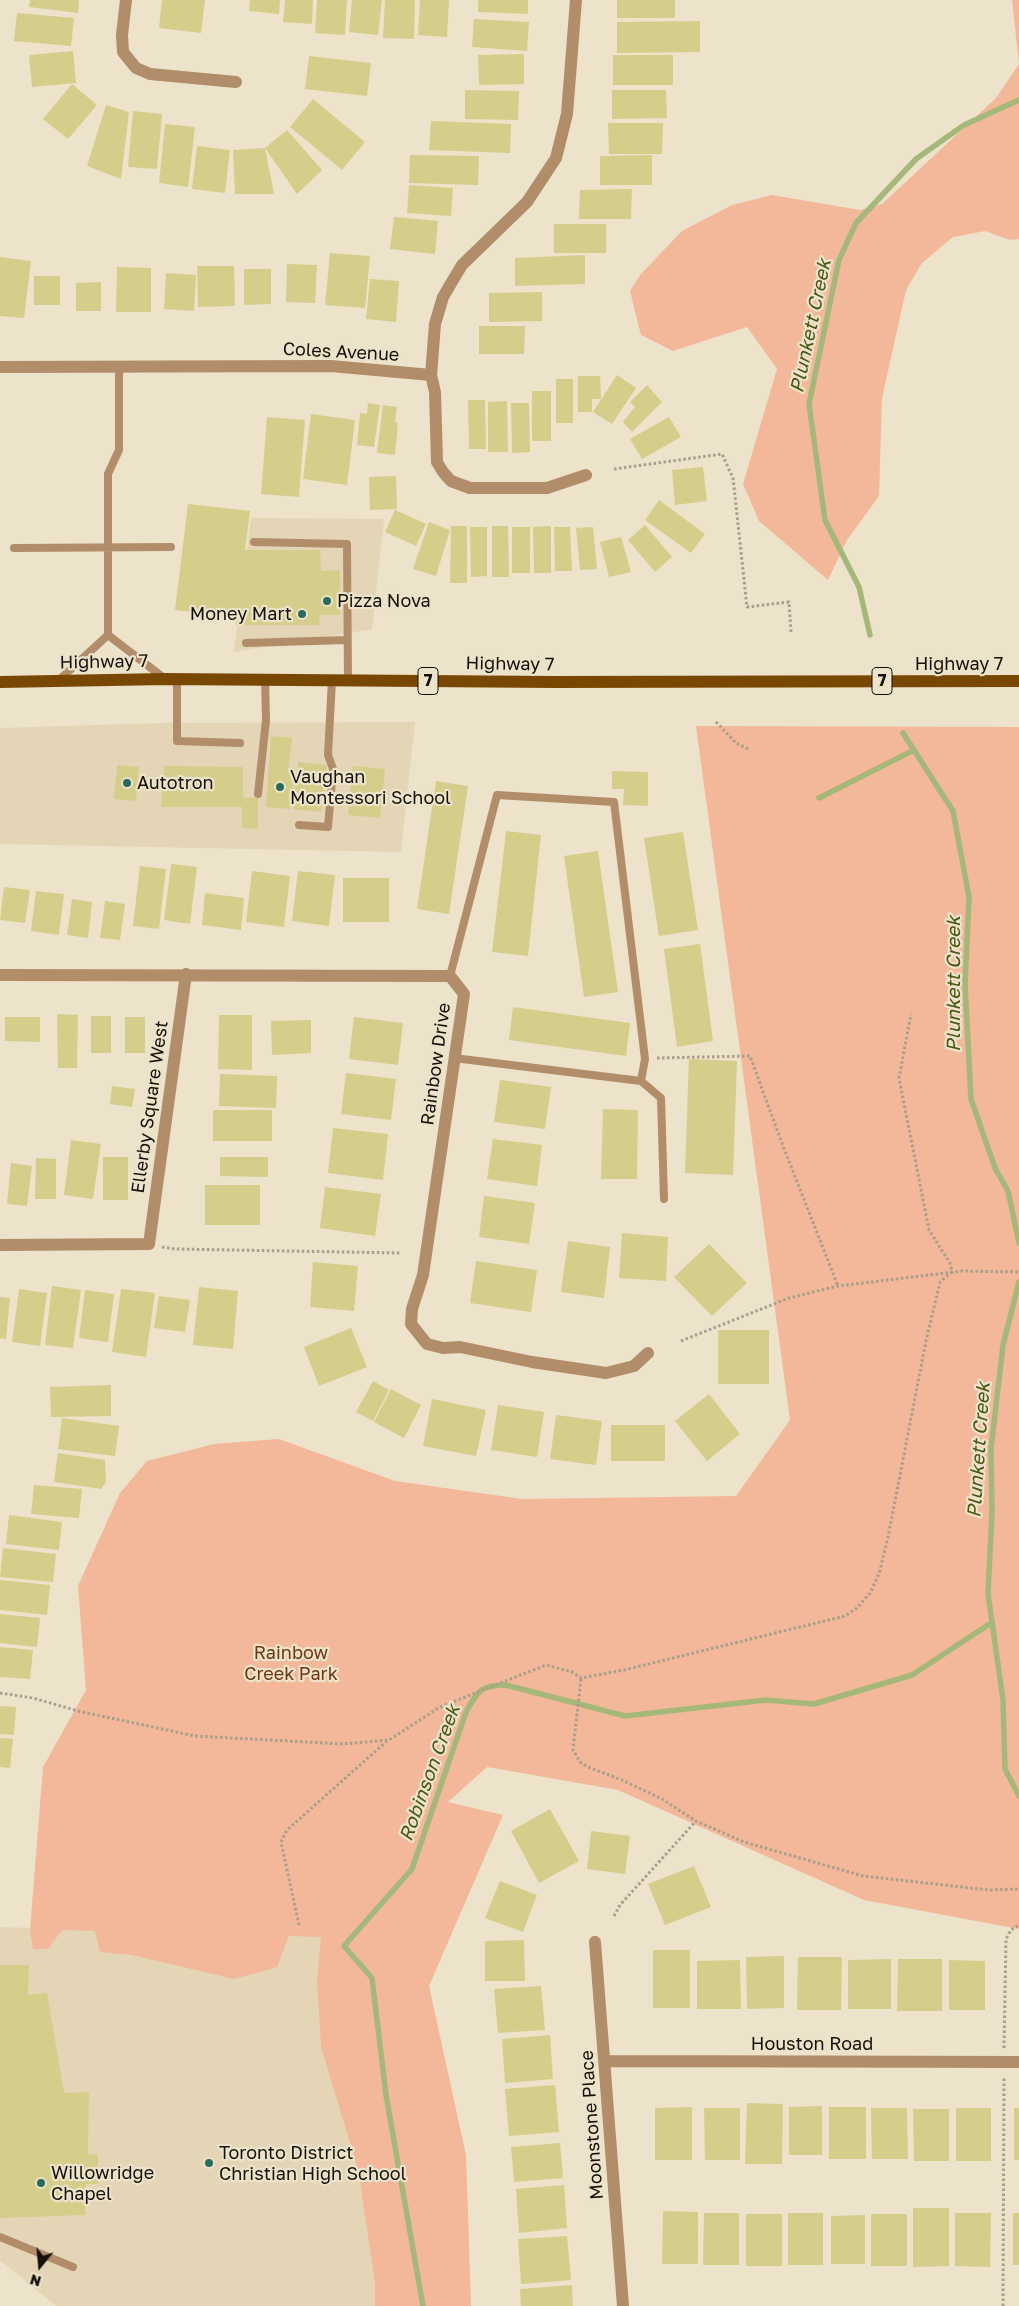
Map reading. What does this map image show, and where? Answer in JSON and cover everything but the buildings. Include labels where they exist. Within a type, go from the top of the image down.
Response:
[{"type":"main road","name":"Highway 7","points":[[0,682],[171,679],[745,682],[1019,681]]},
{"type":"street","points":[[126,0],[122,35],[123,52],[136,68],[150,74],[236,82]]},
{"type":"street","points":[[576,0],[567,114],[556,158],[526,202],[462,265],[443,297],[435,324],[431,375],[435,392],[437,462],[442,472],[451,481],[470,488],[547,488],[586,475]]},
{"type":"street","name":"Coles Avenue","points":[[0,367],[331,366],[431,375]]},
{"type":"street","name":"Ellerby Square West","points":[[149,1244],[186,974]]},
{"type":"street","name":"Rainbow Drive","points":[[0,975],[450,976],[464,994],[423,1275],[412,1309],[411,1324],[427,1344],[443,1348],[460,1347],[532,1362],[606,1373],[634,1366],[648,1353]]},
{"type":"street","points":[[0,1245],[149,1244]]},
{"type":"street","name":"Moonstone Place","points":[[595,1942],[623,2306]]},
{"type":"street","name":"Houston Road","points":[[605,2061],[1019,2062]]},
{"type":"lane","points":[[59,680],[108,635],[108,474],[119,450],[119,366]]},
{"type":"lane","points":[[254,542],[347,544],[348,680]]},
{"type":"lane","points":[[14,548],[171,547]]},
{"type":"lane","points":[[108,635],[171,679],[177,741],[240,743]]},
{"type":"lane","points":[[246,643],[347,640]]},
{"type":"lane","points":[[258,794],[266,720],[265,679]]},
{"type":"lane","points":[[299,825],[328,827],[332,768],[328,756],[332,680]]},
{"type":"lane","points":[[450,976],[497,795],[614,802],[645,1059],[641,1081]]},
{"type":"lane","points":[[454,1058],[641,1081],[660,1098],[664,1200]]},
{"type":"lane","points":[[0,2237],[73,2267]]},
{"type":"path","points":[[614,469],[722,454],[733,478],[748,607],[788,602],[791,632]]},
{"type":"path","points":[[716,722],[736,743],[748,749]]},
{"type":"path","points":[[911,1014],[899,1078],[929,1230],[950,1264],[952,1272]]},
{"type":"path","points":[[645,1059],[750,1056],[838,1286]]},
{"type":"path","points":[[149,1244],[175,1250],[401,1253]]},
{"type":"path","points":[[680,1342],[789,1298],[838,1286],[962,1271],[1019,1272]]},
{"type":"path","points":[[299,1924],[281,1842],[287,1830],[389,1740],[440,1707],[546,1665],[572,1672],[580,1678],[624,1670],[845,1616],[857,1608],[870,1593],[879,1574],[940,1282],[952,1272]]},
{"type":"path","points":[[580,1678],[573,1735],[573,1750],[580,1762],[662,1799],[696,1821],[744,1842],[863,1876],[989,1890],[1019,1889]]},
{"type":"path","points":[[0,1693],[33,1698],[78,1711],[195,1736],[343,1744],[389,1740]]},
{"type":"path","points":[[614,1916],[620,1905],[696,1821]]},
{"type":"path","points":[[1004,2051],[1006,1939],[1011,1930],[1019,1925]]},
{"type":"path","points":[[1003,2306],[1004,2074]]},
{"type":"shaded area","points":[[251,518],[384,519],[372,629],[234,652]]},
{"type":"shaded area","points":[[415,722],[401,852],[0,844],[0,728],[162,723]]},
{"type":"shaded area","name":"Toronto District Christian High School","points":[[0,1927],[406,1939],[442,2306],[56,2306],[0,2260]]},
{"type":"green space","points":[[1012,0],[1019,0],[1019,64]]},
{"type":"green space","points":[[1019,64],[1019,239],[1010,240],[985,231],[953,237],[922,263],[906,290],[882,398],[879,496],[847,540],[828,580],[759,521],[743,484],[777,369],[747,327],[673,351],[641,335],[630,291],[640,275],[682,231],[732,205],[772,195],[860,210],[882,204],[996,98]]},
{"type":"green space","name":"Rainbow Creek Park","points":[[696,726],[1019,727],[1019,1929],[864,1900],[618,1790],[487,1767],[448,1802],[503,1815],[429,1986],[466,2155],[471,2306],[375,2306],[375,2282],[358,2169],[321,2047],[317,1981],[321,1937],[289,1936],[277,1967],[234,1979],[132,1955],[100,1952],[95,1931],[62,1930],[48,1949],[33,1949],[30,1930],[43,1767],[86,1690],[78,1586],[120,1493],[147,1461],[214,1444],[279,1439],[395,1481],[522,1499],[736,1496],[790,1420]]},
{"type":"waterway","name":"Plunkett Creek","points":[[870,635],[859,587],[825,520],[809,404],[839,260],[856,223],[916,159],[964,125],[1019,100]]},
{"type":"waterway","name":"Plunkett Creek","points":[[903,733],[953,811],[969,897],[965,984],[971,1099],[995,1168],[1008,1191],[1019,1243]]},
{"type":"waterway","points":[[819,798],[914,750]]},
{"type":"waterway","name":"Plunkett Creek","points":[[1019,1282],[1003,1345],[991,1449],[992,1512],[988,1594],[1003,1700],[1005,1769],[1019,1796]]},
{"type":"waterway","name":"Robinson Creek","points":[[423,2306],[386,2095],[372,1978],[344,1946],[412,1869],[466,1712],[477,1694],[490,1686],[506,1685],[625,1716],[766,1700],[814,1704],[912,1675],[991,1623]]},
{"type":"place","name":"Pizza Nova","points":[[327,601]]},
{"type":"place","name":"Money Mart","points":[[302,614]]},
{"type":"place","name":"Autotron","points":[[127,783]]},
{"type":"place","name":"Vaughan Montessori School","points":[[280,787]]},
{"type":"place","name":"Toronto District Christian High School","points":[[209,2163]]},
{"type":"place","name":"Willowridge Chapel","points":[[41,2183]]}]
